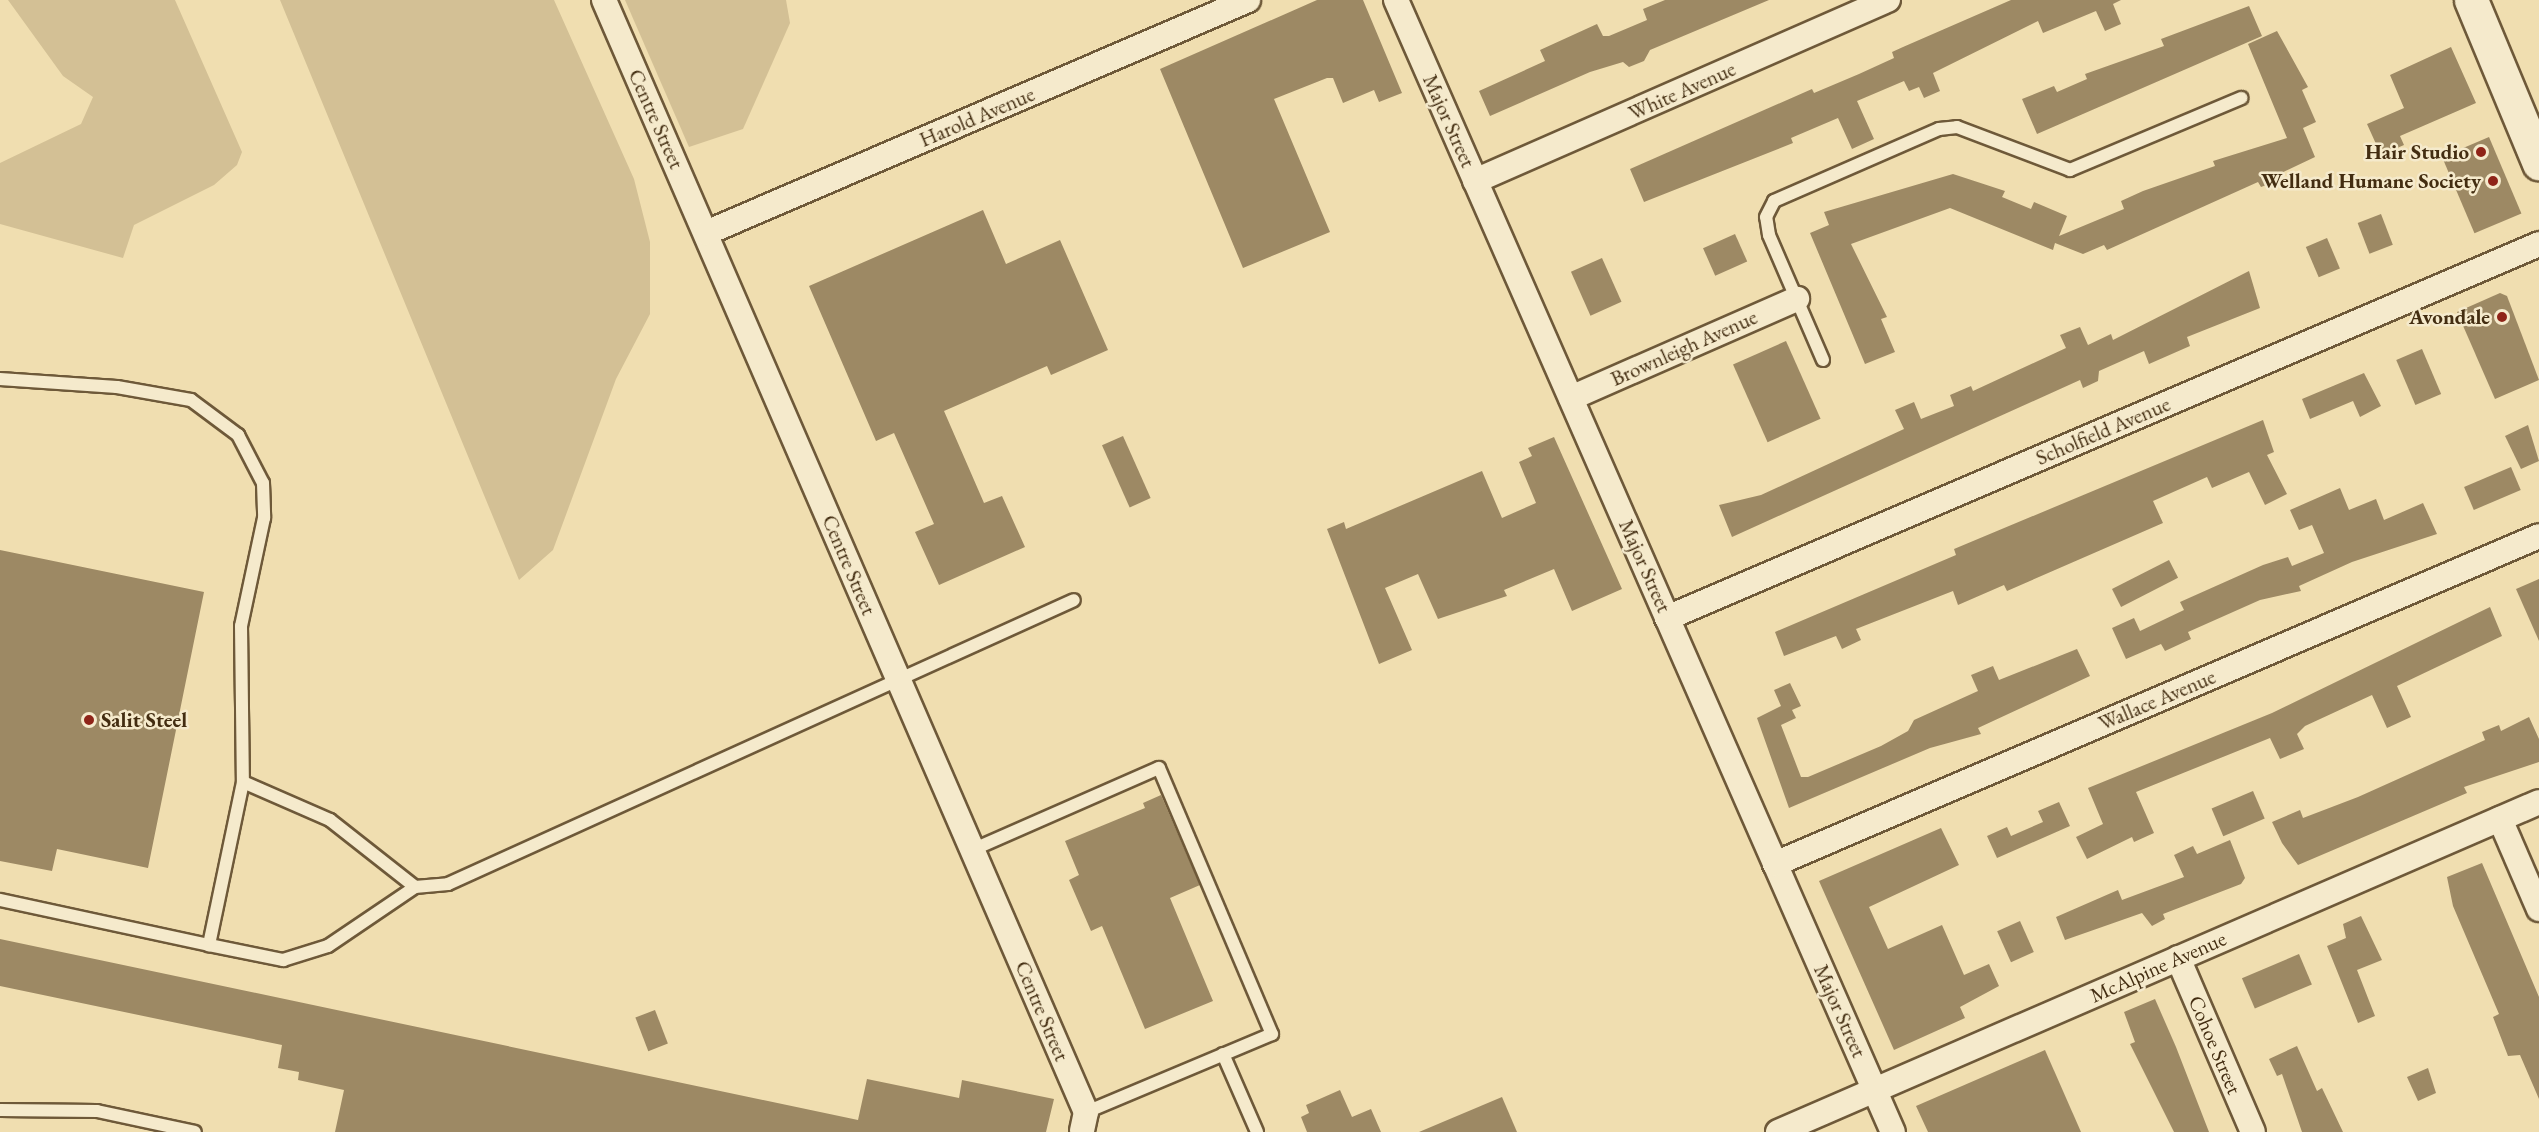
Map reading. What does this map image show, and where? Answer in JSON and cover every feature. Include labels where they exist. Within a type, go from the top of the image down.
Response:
[{"type":"main road","points":[[2470,0],[2539,163]]},
{"type":"street","name":"Centre Street","points":[[604,0],[972,850],[1083,1125]]},
{"type":"street","name":"Harold Avenue","points":[[706,233],[1248,0]]},
{"type":"street","name":"Major Street","points":[[1396,0],[1893,1132]]},
{"type":"street","name":"White Avenue","points":[[1475,181],[1888,0]]},
{"type":"street","name":"Scholfield Avenue","points":[[1667,618],[2539,244]]},
{"type":"street","name":"Brownleigh Avenue","points":[[1570,398],[1797,299]]},
{"type":"street","name":"Wallace Avenue","points":[[1775,864],[2539,536]]},
{"type":"street","name":"McAlpine Avenue","points":[[1778,1132],[2539,802]]},
{"type":"street","points":[[2500,819],[2539,909]]},
{"type":"street","name":"Cohoe Street","points":[[2178,958],[2253,1132]]},
{"type":"lane","points":[[1823,360],[1766,217],[1774,201],[1923,134],[1957,127],[2070,170],[2241,98]]},
{"type":"lane","points":[[0,379],[117,387],[191,400],[238,435],[263,483],[264,518],[241,626],[243,782],[209,945]]},
{"type":"lane","points":[[0,900],[282,960],[328,946],[415,886],[448,884],[900,683],[1074,600]]},
{"type":"lane","points":[[972,850],[1159,768],[1272,1034],[1223,1054],[1083,1125]]},
{"type":"lane","points":[[243,782],[330,820],[415,886]]},
{"type":"lane","points":[[1223,1054],[1257,1132]]},
{"type":"lane","points":[[0,1110],[97,1111],[195,1132]]},
{"type":"shaded area","points":[[8,0],[175,0],[242,152],[237,165],[214,185],[134,225],[123,258],[0,224],[0,163],[81,124],[93,97],[63,76]]},
{"type":"shaded area","points":[[280,0],[554,0],[634,179],[650,242],[650,314],[616,379],[553,550],[519,580]]},
{"type":"shaded area","points":[[625,0],[786,0],[790,23],[743,129],[689,147]]},
{"type":"building","points":[[1317,0],[1363,0],[1402,93],[1379,102],[1374,90],[1343,103],[1333,78],[1327,78],[1274,99],[1330,232],[1243,268],[1160,69]]},
{"type":"building","points":[[1665,0],[1769,0],[1650,50],[1644,61],[1629,67],[1623,62],[1590,72],[1490,116],[1479,91],[1545,61],[1540,50],[1597,24],[1603,36],[1609,36],[1647,20],[1643,9]]},
{"type":"building","points":[[2011,0],[2121,0],[2113,4],[2121,24],[2105,31],[2096,11],[2043,33],[2038,21],[1933,73],[1940,91],[1924,98],[1919,87],[1909,91],[1904,81],[1857,101],[1874,139],[1852,149],[1838,118],[1791,138],[1793,143],[1644,202],[1630,169],[1812,89],[1814,93],[1859,74],[1894,58],[1892,52]]},
{"type":"building","points":[[2249,6],[2262,36],[2037,134],[2022,99],[2054,86],[2057,92],[2087,79],[2085,74],[2164,46],[2161,39]]},
{"type":"building","points":[[2277,31],[2308,87],[2302,90],[2316,122],[2303,128],[2315,157],[2275,176],[2277,181],[2261,187],[2258,182],[2107,250],[2104,245],[2083,254],[2055,243],[2053,250],[1950,208],[1851,244],[1887,317],[1881,319],[1895,352],[1865,364],[1810,233],[1829,225],[1824,212],[1953,174],[2005,191],[2002,197],[2031,209],[2034,202],[2067,216],[2059,236],[2124,209],[2121,201],[2143,191],[2215,166],[2213,161],[2287,138],[2248,44]]},
{"type":"building","points":[[2451,47],[2476,103],[2400,136],[2404,145],[2381,155],[2367,124],[2404,108],[2390,75]]},
{"type":"building","points":[[2489,137],[2521,213],[2474,233],[2442,157]]},
{"type":"building","points":[[983,210],[1006,264],[1060,240],[1108,350],[1051,375],[1047,366],[944,411],[984,503],[1002,496],[1025,547],[939,585],[915,532],[934,524],[894,433],[876,441],[809,286]]},
{"type":"building","points":[[2381,214],[2393,245],[2369,254],[2358,223]]},
{"type":"building","points":[[1735,234],[1747,261],[1715,276],[1703,248]]},
{"type":"building","points":[[2327,238],[2340,268],[2319,277],[2306,247]]},
{"type":"building","points":[[1602,258],[1622,302],[1590,316],[1571,272]]},
{"type":"building","points":[[2249,271],[2260,308],[2187,337],[2190,346],[2149,364],[2144,351],[2099,371],[2098,381],[2083,388],[2080,380],[1732,537],[1719,505],[1761,495],[1904,429],[1895,410],[1914,402],[1921,419],[1954,406],[1950,395],[1971,386],[1973,391],[2066,348],[2060,335],[2080,327],[2088,345],[2111,334],[2113,340]]},
{"type":"building","points":[[2500,293],[2507,296],[2539,380],[2495,399],[2457,312]]},
{"type":"building","points":[[1786,341],[1821,419],[1768,442],[1733,365]]},
{"type":"building","points":[[2422,349],[2441,394],[2415,405],[2396,360]]},
{"type":"building","points":[[2364,373],[2381,406],[2360,417],[2353,401],[2310,419],[2302,399]]},
{"type":"building","points":[[2263,420],[2274,452],[2267,455],[2287,494],[2265,505],[2249,472],[2212,488],[2207,477],[2153,501],[2163,523],[2007,591],[2004,585],[1958,605],[1953,591],[1856,629],[1861,640],[1842,649],[1836,636],[1784,656],[1775,632],[1956,555],[1954,549]]},
{"type":"building","points":[[2528,425],[2539,461],[2521,469],[2505,436]]},
{"type":"building","points":[[1123,436],[1151,498],[1130,507],[1102,445]]},
{"type":"building","points":[[1554,437],[1622,589],[1572,611],[1554,569],[1504,590],[1507,596],[1438,619],[1418,574],[1385,588],[1412,650],[1379,664],[1327,529],[1344,522],[1346,529],[1482,471],[1502,518],[1536,503],[1519,462],[1532,456],[1528,448]]},
{"type":"building","points":[[2511,467],[2521,490],[2474,510],[2464,487]]},
{"type":"building","points":[[2340,488],[2349,510],[2376,499],[2384,520],[2423,503],[2437,534],[2352,562],[2299,586],[2301,591],[2260,600],[2188,632],[2191,639],[2165,651],[2161,644],[2126,659],[2112,628],[2134,618],[2140,631],[2184,610],[2180,602],[2263,565],[2288,557],[2292,566],[2324,553],[2312,525],[2299,530],[2290,510]]},
{"type":"building","name":"Salit Steel","points":[[0,550],[204,592],[148,868],[57,849],[52,871],[0,861]]},
{"type":"building","points":[[2169,560],[2178,578],[2121,607],[2112,589]]},
{"type":"building","points":[[2539,579],[2539,641],[2516,589]]},
{"type":"building","points":[[2490,607],[2502,636],[2397,686],[2411,717],[2387,728],[2372,695],[2305,726],[2297,734],[2304,749],[2280,759],[2270,738],[2136,792],[2154,833],[2134,842],[2132,837],[2087,859],[2076,837],[2103,824],[2088,788],[2272,713]]},
{"type":"building","points":[[2077,649],[2090,676],[1978,728],[1981,734],[1930,748],[1789,808],[1757,718],[1781,706],[1774,690],[1790,683],[1801,706],[1792,710],[1796,718],[1781,725],[1801,777],[1808,777],[1881,746],[1908,731],[1914,720],[1978,691],[1971,675],[1993,666],[1999,680]]},
{"type":"building","points":[[2529,717],[2539,739],[2539,762],[2464,787],[2467,793],[2298,865],[2282,843],[2272,822],[2300,810],[2303,818],[2358,797],[2485,740],[2482,732],[2499,725],[2501,731]]},
{"type":"building","points":[[2253,791],[2265,819],[2223,836],[2212,809]]},
{"type":"building","points":[[1161,795],[1200,885],[1170,898],[1213,1001],[1145,1029],[1102,926],[1091,931],[1069,880],[1079,875],[1065,841],[1145,808],[1143,803]]},
{"type":"building","points":[[2059,802],[2070,826],[1997,858],[1987,836],[2007,827],[2011,836],[2043,822],[2038,811]]},
{"type":"building","points":[[1941,828],[1959,865],[1869,907],[1888,949],[1942,925],[1964,975],[1989,964],[1999,986],[1960,1007],[1965,1018],[1894,1050],[1819,881]]},
{"type":"building","points":[[2230,840],[2245,878],[2241,884],[2163,914],[2165,919],[2152,926],[2142,913],[2065,940],[2056,917],[2118,890],[2122,900],[2184,877],[2174,855],[2193,846],[2197,854]]},
{"type":"building","points":[[2482,863],[2539,997],[2539,1099],[2520,1055],[2508,1056],[2493,1017],[2499,1014],[2453,906],[2447,877]]},
{"type":"building","points":[[2361,916],[2382,960],[2357,970],[2375,1016],[2358,1023],[2327,946],[2346,938],[2343,924]]},
{"type":"building","points":[[2020,921],[2034,952],[2011,962],[1997,931]]},
{"type":"building","points":[[0,939],[858,1120],[867,1079],[959,1098],[962,1080],[1054,1099],[1046,1132],[335,1132],[344,1090],[298,1080],[299,1072],[278,1068],[282,1045],[0,986]]},
{"type":"building","points":[[2299,954],[2312,984],[2255,1009],[2242,978]]},
{"type":"building","points":[[2155,999],[2209,1132],[2174,1132],[2130,1044],[2135,1042],[2124,1012]]},
{"type":"building","points":[[655,1010],[668,1044],[648,1051],[635,1018]]},
{"type":"building","points":[[2297,1046],[2317,1091],[2322,1088],[2343,1132],[2302,1132],[2282,1074],[2277,1076],[2269,1059]]},
{"type":"building","points":[[2045,1050],[2081,1132],[1928,1132],[1916,1106]]},
{"type":"building","points":[[2428,1068],[2436,1093],[2418,1101],[2407,1077]]},
{"type":"building","points":[[1340,1090],[1352,1117],[1371,1109],[1381,1132],[1307,1132],[1301,1117],[1309,1113],[1306,1105]]},
{"type":"building","points":[[1502,1097],[1517,1132],[1419,1132]]},
{"type":"place","name":"Hair Studio","points":[[2481,152]]},
{"type":"place","name":"Welland Humane Society","points":[[2493,181]]},
{"type":"place","name":"Avondale","points":[[2502,317]]},
{"type":"place","name":"Salit Steel","points":[[89,720]]}]
